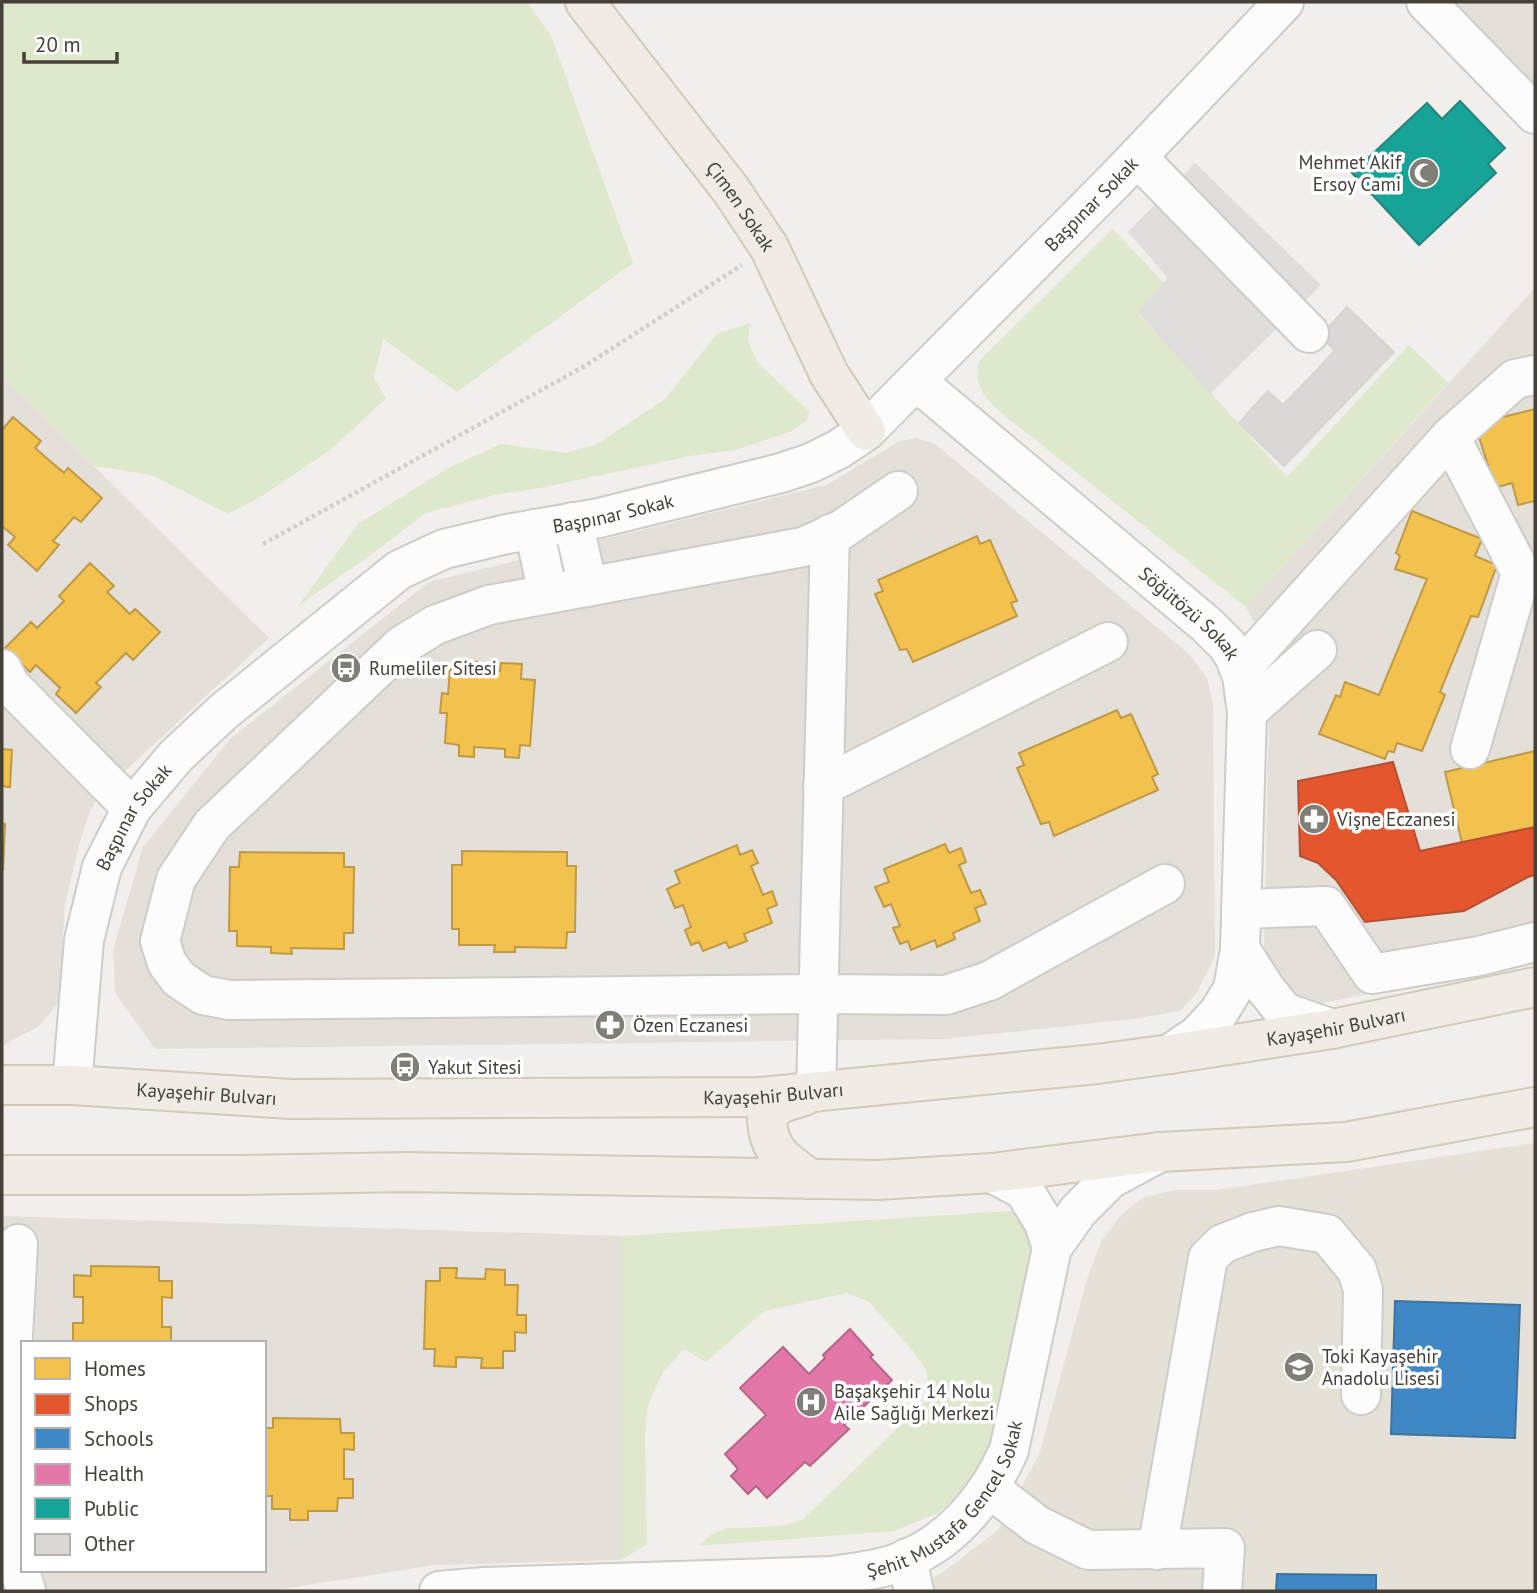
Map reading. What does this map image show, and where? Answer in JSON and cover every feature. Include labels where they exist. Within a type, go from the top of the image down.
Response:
[{"type":"main road","name":"Çimen Sokak","points":[[585,2],[732,190],[769,247],[829,374],[866,432]]},
{"type":"main road","name":"Kayaşehir Bulvarı","points":[[2,1085],[72,1085],[291,1100],[760,1097],[1097,1064],[1170,1054],[1332,1029],[1535,987]]},
{"type":"main road","points":[[810,1179],[779,1157],[767,1132],[767,1116],[779,1104],[816,1091]]},
{"type":"main road","points":[[1471,1119],[1535,1097]]},
{"type":"main road","points":[[2,1175],[406,1172],[878,1180],[992,1173],[1160,1152],[1346,1142],[1535,1107]]},
{"type":"street","name":"Başpınar Sokak","points":[[72,1085],[84,940],[103,867],[132,808],[176,756],[223,712],[399,570],[444,549],[573,522],[780,473],[811,463],[866,432],[1137,157],[1284,2]]},
{"type":"street","points":[[1426,2],[1535,114]]},
{"type":"street","points":[[1137,157],[1309,333]]},
{"type":"street","points":[[1235,660],[1450,437],[1515,379],[1535,375]]},
{"type":"street","name":"Söğütözü Sokak","points":[[916,381],[1207,625],[1235,660],[1247,712],[1240,949],[1233,989],[1219,1012],[1198,1035],[1170,1054]]},
{"type":"street","points":[[1235,660],[1459,396]]},
{"type":"street","points":[[1450,437],[1521,573],[1470,749]]},
{"type":"street","points":[[898,491],[841,530],[803,547],[489,605],[435,625],[401,646],[212,825],[176,879],[160,940],[167,963],[179,979],[203,995],[229,1000],[946,995],[989,981],[1165,884]]},
{"type":"street","points":[[573,522],[588,587]]},
{"type":"street","points":[[534,529],[548,594]]},
{"type":"street","points":[[816,1091],[830,534]]},
{"type":"street","points":[[823,786],[1108,642]]},
{"type":"street","points":[[1247,712],[1317,650]]},
{"type":"street","points":[[2,669],[9,685],[132,808]]},
{"type":"street","points":[[1241,909],[1326,906],[1372,974],[1479,956],[1535,942]]},
{"type":"street","points":[[1240,949],[1284,1012],[1332,1029]]},
{"type":"street","points":[[1052,1248],[1078,1211],[1110,1179],[1160,1152]]},
{"type":"street","points":[[992,1173],[1024,1189],[1044,1223],[1052,1248]]},
{"type":"street","points":[[1157,1550],[1208,1258],[1222,1244],[1279,1226],[1327,1234],[1342,1249],[1357,1270],[1363,1290],[1361,1395]]},
{"type":"street","points":[[18,1244],[2,1539],[18,1564],[26,1591]]},
{"type":"street","name":"Şehit Mustafa Gencel Sokak","points":[[439,1591],[484,1587],[821,1577],[875,1569],[911,1575],[943,1537],[979,1504],[1009,1450],[1052,1248]]},
{"type":"street","points":[[989,1489],[1037,1525],[1088,1550],[1225,1548],[1223,1591]]},
{"type":"path","points":[[263,544],[583,367],[769,247]]},
{"type":"shaded area","points":[[1415,2],[1535,2],[1535,116]]},
{"type":"shaded area","points":[[1195,163],[1321,285],[1210,394],[1138,312],[1168,278],[1128,232]]},
{"type":"shaded area","points":[[1535,288],[1535,961],[1323,1003],[1290,1002],[1269,970],[1264,950],[1269,704],[1259,631],[1246,607]]},
{"type":"shaded area","points":[[2,376],[269,638],[99,795],[89,813],[65,904],[62,947],[66,980],[57,1004],[39,1026],[2,1046]]},
{"type":"shaded area","name":"Yakut Sitesi","points":[[916,438],[935,444],[1188,653],[1207,678],[1213,705],[1215,956],[1196,994],[1180,1011],[1133,1019],[945,1039],[155,1049],[115,992],[113,950],[143,847],[230,739],[429,582],[826,485],[900,441]]},
{"type":"shaded area","name":"Toki Kayaşehir Anadolu Lisesi","points":[[1535,1143],[1535,1591],[903,1591],[942,1573],[998,1530],[1039,1455],[1087,1279],[1102,1240],[1123,1213],[1145,1197],[1174,1190],[1217,1190]]},
{"type":"shaded area","points":[[2,1216],[621,1236],[621,1560],[435,1565],[270,1591],[2,1591]]},
{"type":"green space","points":[[2,2],[527,2],[551,36],[633,263],[457,392],[383,339],[374,378],[386,398],[333,448],[262,496],[228,514],[152,475],[94,466],[2,376]]},
{"type":"green space","points":[[1113,229],[1164,283],[1138,313],[1287,477],[1409,345],[1448,383],[1246,607],[1003,414],[986,397],[979,385],[979,361]]},
{"type":"green space","points":[[750,323],[748,340],[757,362],[809,411],[807,420],[790,432],[735,450],[690,456],[540,488],[499,494],[425,513],[298,606],[358,524],[450,467],[501,444],[567,453],[597,444],[665,399],[717,334]]},
{"type":"green space","points":[[1011,1211],[1030,1219],[1043,1236],[995,1440],[981,1470],[940,1512],[894,1531],[699,1546],[712,1534],[728,1528],[781,1526],[802,1520],[927,1400],[929,1387],[926,1370],[913,1351],[868,1301],[847,1293],[764,1311],[706,1362],[684,1349],[663,1372],[648,1405],[645,1436],[647,1544],[621,1560],[621,1236]]},
{"type":"building: Homes","points":[[1535,409],[1535,501],[1518,505],[1512,483],[1495,488],[1475,424]]},
{"type":"building: Homes","points":[[13,417],[41,441],[35,448],[64,473],[68,468],[102,498],[81,522],[74,517],[53,541],[59,545],[37,571],[8,545],[15,537],[2,526],[2,430]]},
{"type":"building: Homes","points":[[1412,511],[1482,539],[1475,556],[1497,565],[1478,617],[1471,616],[1440,692],[1445,695],[1422,751],[1397,743],[1394,752],[1388,751],[1385,759],[1319,734],[1336,695],[1340,697],[1345,682],[1379,695],[1427,579],[1395,569],[1400,556],[1396,553]]},
{"type":"building: Homes","points":[[977,536],[980,544],[990,540],[1017,601],[1011,603],[1017,616],[913,662],[907,649],[900,650],[875,594],[883,591],[878,580]]},
{"type":"building: Homes","points":[[90,563],[114,586],[107,592],[130,614],[135,609],[160,632],[133,660],[126,653],[96,683],[101,687],[76,713],[56,694],[60,688],[36,665],[30,672],[5,648],[31,622],[37,628],[64,601],[59,596]]},
{"type":"building: Homes","points":[[460,661],[477,662],[476,669],[500,671],[501,663],[522,664],[521,679],[535,680],[530,746],[520,745],[519,758],[505,757],[505,749],[474,747],[474,757],[459,756],[459,745],[445,743],[447,713],[440,713],[442,693],[448,694],[450,669],[460,669]]},
{"type":"building: Homes","points":[[1117,710],[1121,718],[1131,714],[1158,774],[1152,777],[1158,790],[1054,836],[1049,822],[1041,824],[1017,768],[1024,765],[1019,753]]},
{"type":"building: Homes","points":[[2,749],[12,750],[10,787],[2,786]]},
{"type":"building: Homes","points":[[1535,751],[1535,830],[1463,847],[1445,772]]},
{"type":"building: Homes","points":[[2,824],[5,824],[3,870],[2,870]]},
{"type":"building: Homes","points":[[945,844],[949,853],[961,848],[966,862],[959,865],[971,893],[980,890],[986,904],[975,908],[980,921],[953,933],[955,939],[937,947],[935,940],[911,950],[908,941],[900,944],[893,928],[900,926],[891,904],[884,907],[875,887],[889,882],[884,869]]},
{"type":"building: Homes","points":[[737,845],[740,855],[752,850],[758,863],[751,866],[763,895],[772,891],[777,905],[767,909],[772,923],[744,934],[747,941],[729,948],[726,942],[703,951],[699,942],[691,945],[685,930],[691,927],[683,905],[675,908],[667,889],[680,883],[675,871]]},
{"type":"building: Homes","points":[[462,851],[567,852],[567,866],[576,866],[575,932],[567,932],[566,948],[515,947],[515,952],[494,952],[495,945],[459,945],[459,929],[452,929],[452,865],[462,865]]},
{"type":"building: Homes","points":[[240,852],[344,853],[344,867],[354,867],[353,933],[344,933],[344,949],[291,948],[292,954],[271,953],[271,947],[237,946],[237,931],[229,931],[230,867],[239,867]]},
{"type":"building: Homes","points":[[91,1266],[159,1267],[159,1281],[172,1281],[172,1298],[162,1297],[162,1327],[171,1327],[171,1341],[73,1341],[73,1323],[83,1323],[83,1297],[74,1297],[74,1275],[91,1276]]},
{"type":"building: Homes","points":[[440,1268],[457,1268],[456,1278],[485,1279],[486,1269],[505,1270],[505,1285],[518,1285],[517,1315],[526,1315],[526,1333],[515,1332],[515,1351],[503,1351],[503,1368],[481,1368],[482,1358],[456,1357],[456,1367],[434,1366],[435,1349],[424,1349],[426,1281],[440,1281]]},
{"type":"building: Homes","points":[[273,1418],[340,1419],[341,1433],[354,1433],[354,1450],[344,1449],[344,1479],[353,1479],[353,1498],[338,1498],[337,1511],[308,1511],[308,1520],[290,1520],[290,1509],[272,1509],[272,1496],[266,1496],[266,1428],[273,1428]]},
{"type":"building: Shops","points":[[1393,762],[1420,851],[1535,827],[1535,875],[1464,911],[1365,922],[1336,880],[1318,863],[1300,856],[1298,781]]},
{"type":"building: Schools","points":[[1395,1301],[1520,1305],[1515,1438],[1391,1434]]},
{"type":"building: Schools","points":[[1277,1574],[1376,1575],[1376,1591],[1276,1591]]},
{"type":"building: Health","name":"Başakşehir 14 Nolu Aile Sağlığı Merkezi","points":[[850,1329],[873,1355],[870,1357],[892,1380],[844,1425],[849,1429],[810,1466],[805,1462],[767,1498],[756,1486],[748,1494],[731,1476],[738,1469],[725,1454],[766,1415],[740,1388],[783,1347],[809,1374],[825,1358],[823,1355]]},
{"type":"building: Public","name":"Mehmet Akif Ersoy Cami","points":[[1460,101],[1505,148],[1488,164],[1496,173],[1419,245],[1352,173],[1427,103],[1442,119]]},
{"type":"building: Other","points":[[1347,307],[1394,352],[1284,466],[1239,423],[1268,391],[1283,405],[1314,373],[1335,350],[1320,336]]},
{"type":"place","name":"Mehmet Akif Ersoy Cami","points":[[1424,173]]},
{"type":"place","name":"Rumeliler Sitesi","points":[[346,668]]},
{"type":"place","name":"Vişne Eczanesi","points":[[1314,819]]},
{"type":"place","name":"Özen Eczanesi","points":[[610,1025]]},
{"type":"place","name":"Yakut Sitesi","points":[[405,1067]]},
{"type":"place","name":"Toki Kayaşehir Anadolu Lisesi","points":[[1299,1367]]},
{"type":"place","name":"Başakşehir 14 Nolu Aile Sağlığı Merkezi","points":[[811,1402]]}]
